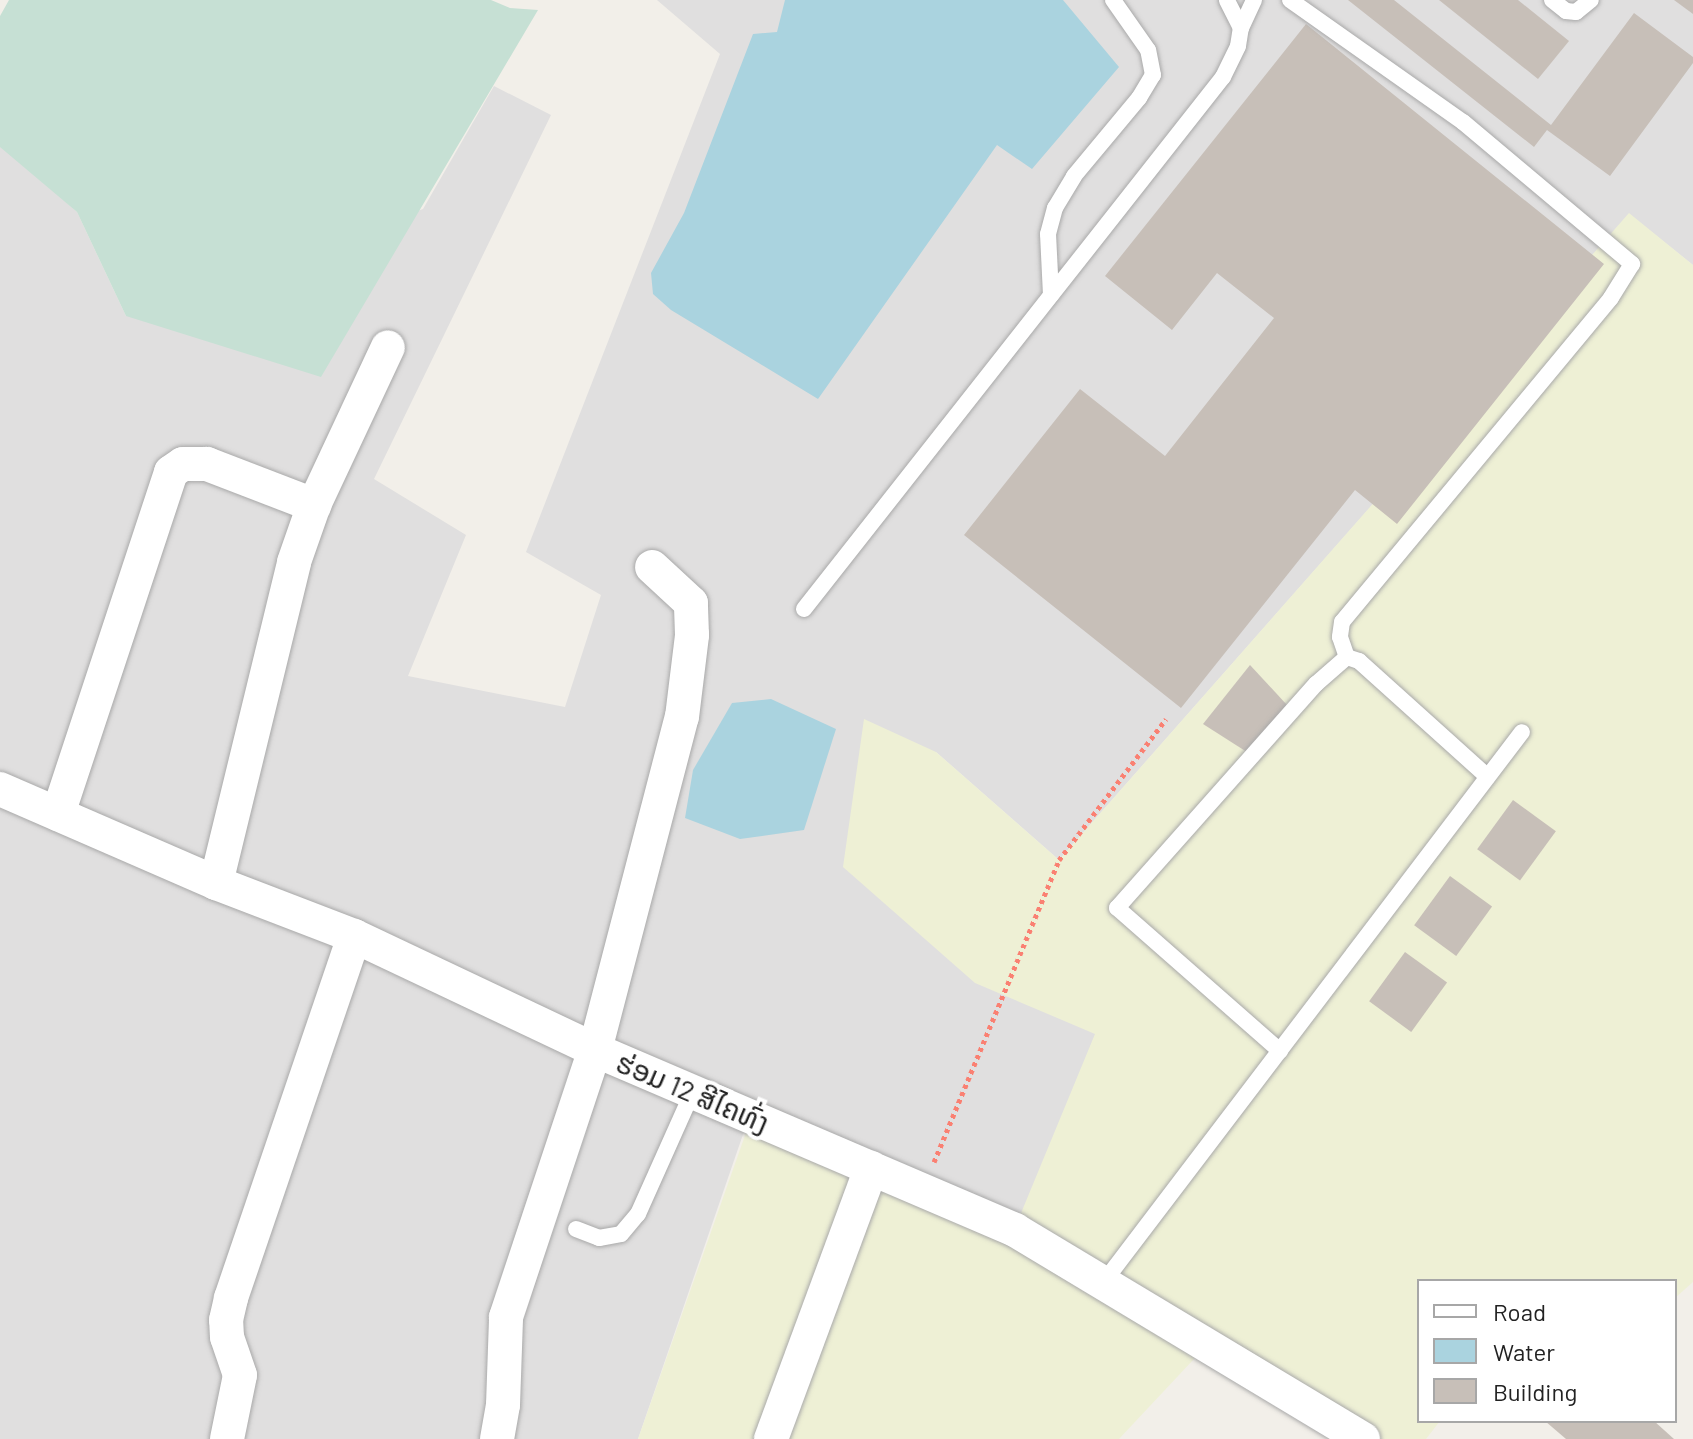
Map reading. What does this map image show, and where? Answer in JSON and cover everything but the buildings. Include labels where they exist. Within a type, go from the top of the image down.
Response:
[{"type":"street","points":[[216,883],[294,562],[314,505],[388,347]]},
{"type":"street","points":[[58,814],[171,472],[183,464],[207,464],[314,505]]},
{"type":"street","points":[[497,1439],[503,1405],[506,1317],[595,1050],[682,717],[688,674],[691,603],[652,567]]},
{"type":"street","name":"ຮ່ອມ 12 ສີໄຄທົ່ງ","points":[[2,797],[58,814],[216,883],[354,936],[595,1050],[1015,1230],[1363,1439]]},
{"type":"street","points":[[227,1439],[240,1375],[227,1337],[226,1320],[231,1298],[354,936]]},
{"type":"street","points":[[771,1439],[871,1168]]},
{"type":"lane","points":[[1051,295],[1048,234],[1055,208],[1074,176],[1139,98],[1153,75],[1148,50],[1113,0]]},
{"type":"lane","points":[[1227,0],[1241,28]]},
{"type":"lane","points":[[804,609],[1223,77],[1254,0]]},
{"type":"lane","points":[[1290,0],[1463,122],[1632,264],[1611,298],[1342,622],[1340,637],[1347,657]]},
{"type":"lane","points":[[1552,0],[1566,11],[1576,12],[1591,0]]},
{"type":"lane","points":[[1347,657],[1359,661],[1488,777]]},
{"type":"lane","points":[[1280,1051],[1117,908],[1316,684],[1347,657]]},
{"type":"lane","points":[[1103,1283],[1522,732]]},
{"type":"lane","points":[[576,1229],[599,1238],[621,1234],[638,1214],[692,1093]]},
{"type":"path","points":[[923,1189],[1059,860],[1166,719]]},
{"type":"shaded area","points":[[657,0],[1693,0],[1693,265],[1629,214],[1059,860],[936,752],[975,982],[1096,1033],[1015,1230],[749,1117],[638,1439],[0,1439],[0,142],[77,212],[126,316],[423,209],[494,86],[551,115],[374,479],[466,535],[408,676],[565,707],[601,595],[526,552],[720,54]]},
{"type":"green space","points":[[9,0],[491,0],[510,8],[538,10],[321,377],[126,316],[77,212],[0,147],[0,16]]},
{"type":"green space","points":[[1629,213],[1693,265],[1693,1282],[1677,1296],[1677,1279],[1417,1279],[1417,1423],[1438,1423],[1426,1439],[1363,1439],[1208,1344],[1119,1439],[638,1439],[748,1127],[1014,1230],[1095,1034],[975,983],[843,867],[864,719],[936,752],[1059,860]]},
{"type":"water","points":[[785,0],[1063,0],[1119,67],[1032,169],[997,145],[818,399],[671,310],[653,294],[651,273],[684,213],[753,34],[777,32]]},
{"type":"water","points":[[771,699],[836,729],[804,830],[740,839],[685,818],[693,770],[732,703]]}]
